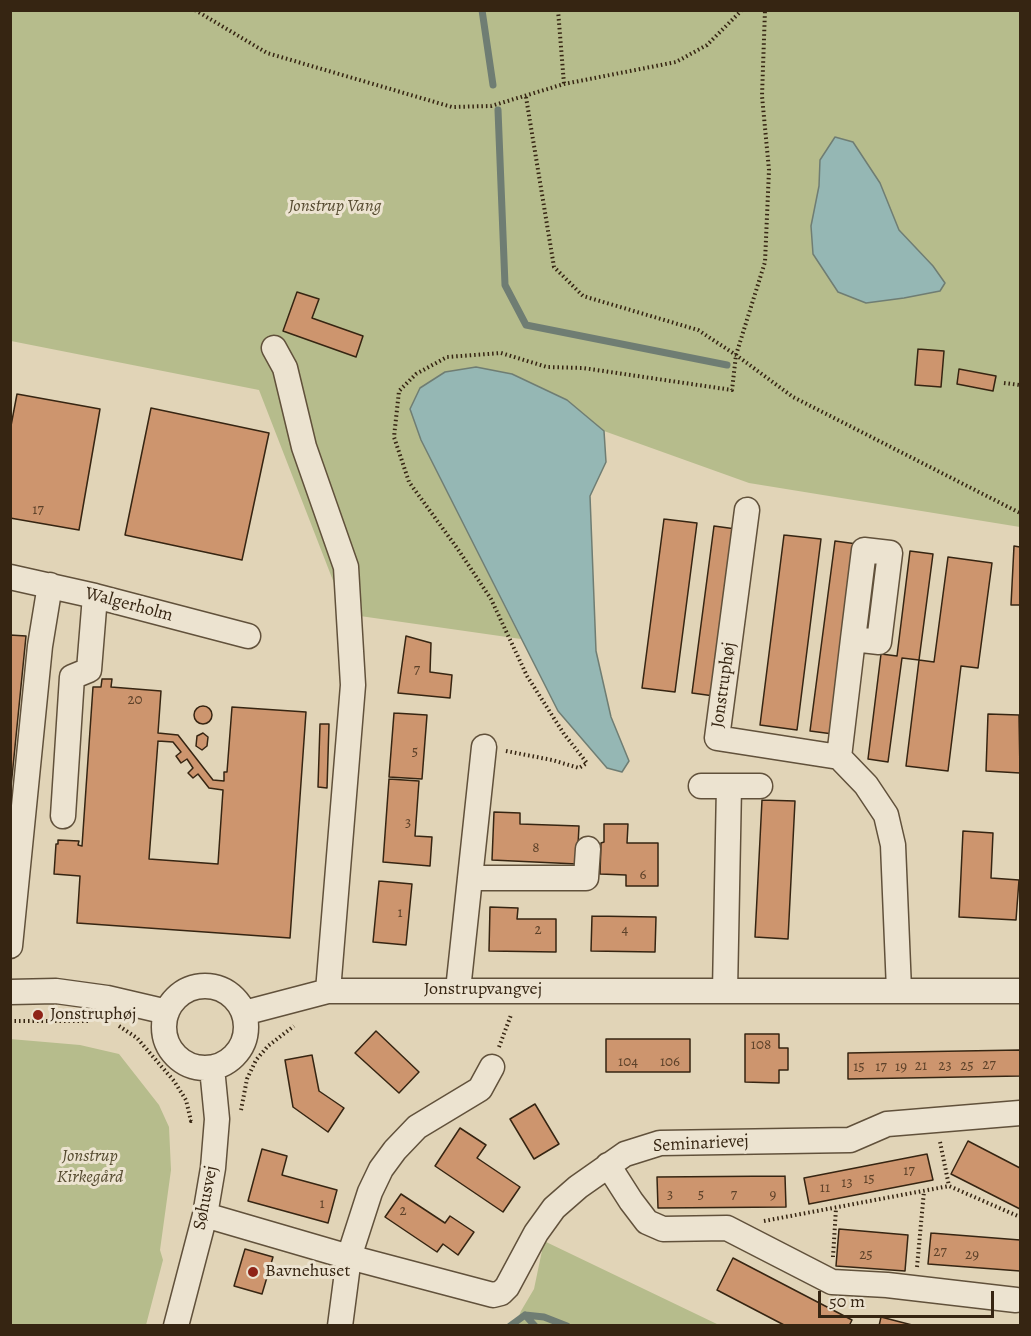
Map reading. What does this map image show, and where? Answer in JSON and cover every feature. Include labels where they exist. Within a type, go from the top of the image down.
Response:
[{"type":"street","points":[[274,348],[285,368],[304,447],[346,567],[353,685],[328,991]]},
{"type":"street","name":"Jonstruphøj","points":[[747,510],[717,738],[839,757]]},
{"type":"street","name":"Walgerholm","points":[[10,577],[50,585],[248,636]]},
{"type":"street","points":[[10,946],[40,646],[50,585]]},
{"type":"street","points":[[63,816],[72,676],[89,670],[94,596]]},
{"type":"street","points":[[853,639],[839,757],[866,785],[886,815],[893,845],[899,990]]},
{"type":"street","points":[[458,990],[484,747]]},
{"type":"street","points":[[701,786],[760,786]]},
{"type":"street","points":[[724,990],[729,786]]},
{"type":"street","points":[[470,878],[586,878],[588,849]]},
{"type":"street","points":[[200,986],[222,989],[231,995],[244,1013],[247,1025],[241,1048],[234,1058],[224,1064],[212,1068],[191,1066],[173,1053],[167,1044],[164,1034],[167,1012],[180,995],[200,986]]},
{"type":"street","points":[[10,992],[57,991],[107,998],[167,1012]]},
{"type":"street","name":"Jonstrupvangvej","points":[[244,1013],[328,991],[1020,991]]},
{"type":"street","points":[[340,1326],[349,1257],[370,1192],[381,1169],[417,1127],[480,1089],[492,1067]]},
{"type":"street","name":"Søhusvej","points":[[176,1326],[205,1215],[213,1168],[217,1119],[212,1068]]},
{"type":"street","name":"Seminarievej","points":[[205,1215],[349,1257],[493,1295],[501,1293],[507,1287],[536,1233],[554,1208],[578,1187],[625,1154],[660,1143],[850,1140],[887,1124],[1020,1113]]},
{"type":"street","points":[[608,1165],[647,1222],[663,1229],[727,1228],[832,1282],[1016,1299]]},
{"type":"path","points":[[195,10],[267,53],[452,107],[491,106],[564,84],[676,62],[707,45],[742,10]]},
{"type":"path","points":[[558,10],[564,84]]},
{"type":"path","points":[[484,747],[552,760],[579,768],[587,762],[564,734],[527,676],[491,599],[409,482],[394,437],[399,391],[416,374],[447,357],[501,353],[547,368],[583,368],[732,390],[736,355],[765,262],[769,170],[762,96],[765,10]]},
{"type":"path","points":[[525,97],[554,267],[584,296],[698,330],[793,397],[1020,513]]},
{"type":"path","points":[[1004,383],[1020,384]]},
{"type":"path","points":[[492,1067],[512,1011]]},
{"type":"path","points":[[10,1021],[96,1021]]},
{"type":"path","points":[[118,1025],[137,1038],[174,1081],[186,1100],[191,1121],[240,1119],[247,1079],[256,1060],[285,1031]]},
{"type":"path","points":[[936,1120],[948,1186]]},
{"type":"path","points":[[727,1228],[948,1186],[1020,1217]]},
{"type":"path","points":[[915,1289],[924,1191]]},
{"type":"path","points":[[832,1282],[836,1207]]},
{"type":"green space","name":"Jonstrup Vang","points":[[10,11],[1020,11],[1020,527],[749,483],[604,431],[567,400],[512,374],[445,372],[420,388],[410,409],[421,440],[521,639],[346,614],[259,390],[11,341]],"holes":[[[820,160],[880,183],[899,230],[933,266],[811,226],[819,186]]]},
{"type":"green space","name":"Jonstrup Kirkegård","points":[[10,1039],[80,1045],[119,1054],[159,1105],[169,1127],[171,1170],[160,1250],[163,1260],[146,1325],[11,1325]]},
{"type":"green space","points":[[544,1241],[719,1325],[515,1326],[534,1289]]},
{"type":"water","points":[[835,137],[853,142],[880,183],[899,230],[933,266],[945,283],[940,291],[866,303],[838,292],[813,254],[811,226],[819,186],[820,160]]},
{"type":"water","points":[[476,367],[512,374],[567,400],[604,431],[606,462],[590,496],[596,651],[611,717],[629,761],[622,772],[607,768],[558,711],[421,440],[410,409],[420,388],[445,372]]},
{"type":"building","points":[[297,292],[319,299],[312,318],[363,336],[356,357],[283,331]]},
{"type":"building","points":[[918,349],[944,351],[941,387],[915,385]]},
{"type":"building","points":[[959,369],[996,376],[993,391],[957,384]]},
{"type":"building","points":[[17,394],[100,409],[79,530],[10,518],[10,431]]},
{"type":"building","points":[[151,408],[269,433],[242,560],[125,535]]},
{"type":"building","points":[[664,519],[697,523],[675,692],[642,688]]},
{"type":"building","points":[[714,526],[736,529],[714,696],[692,693]]},
{"type":"building","points":[[784,535],[821,539],[797,730],[760,725]]},
{"type":"building","points":[[835,541],[857,544],[833,734],[810,731]]},
{"type":"building","points":[[1014,546],[1020,547],[1020,605],[1011,605]]},
{"type":"building","points":[[910,551],[933,554],[919,660],[902,658],[888,762],[868,759],[881,654],[897,656]]},
{"type":"building","points":[[948,557],[992,563],[978,668],[961,666],[948,771],[906,766],[919,660],[934,662]]},
{"type":"building","points":[[10,635],[26,636],[10,797]]},
{"type":"building","points":[[406,636],[431,643],[430,672],[452,675],[450,698],[398,693]]},
{"type":"building","points":[[102,679],[112,679],[111,687],[161,691],[158,733],[178,735],[213,780],[224,781],[224,772],[227,772],[232,707],[306,712],[290,938],[77,923],[80,876],[54,874],[56,844],[58,840],[79,841],[78,845],[82,846],[93,687],[101,687]],"holes":[[[158,741],[173,742],[181,752],[176,756],[181,763],[187,759],[193,768],[188,773],[193,778],[198,774],[209,788],[223,790],[218,864],[149,859]]]},
{"type":"building","points":[[199,706],[207,706],[212,711],[210,722],[199,724],[194,719],[194,711]]},
{"type":"building","points":[[394,713],[427,715],[422,779],[389,777]]},
{"type":"building","points":[[988,714],[1019,715],[1020,773],[986,771]]},
{"type":"building","points":[[320,724],[329,724],[327,788],[318,787]]},
{"type":"building","points":[[203,733],[208,737],[207,746],[202,750],[196,746],[197,736]]},
{"type":"building","points":[[389,779],[419,781],[415,836],[432,837],[430,866],[383,862]]},
{"type":"building","points":[[762,800],[795,801],[788,939],[755,937]]},
{"type":"building","points":[[494,812],[520,813],[520,824],[579,826],[577,864],[492,860]]},
{"type":"building","points":[[604,824],[628,824],[627,843],[658,843],[658,886],[626,886],[626,875],[600,874]]},
{"type":"building","points":[[963,831],[993,833],[991,878],[1019,880],[1016,920],[959,917]]},
{"type":"building","points":[[379,881],[412,884],[406,945],[373,942]]},
{"type":"building","points":[[490,907],[518,908],[517,919],[556,919],[556,952],[489,951]]},
{"type":"building","points":[[592,916],[656,917],[655,952],[591,951]]},
{"type":"building","points":[[376,1031],[419,1072],[399,1093],[355,1053]]},
{"type":"building","points":[[745,1034],[779,1034],[779,1048],[788,1048],[788,1070],[779,1070],[779,1083],[745,1082]]},
{"type":"building","points":[[606,1039],[690,1039],[690,1072],[606,1072]]},
{"type":"building","points":[[1020,1050],[1020,1076],[848,1079],[848,1053]]},
{"type":"building","points":[[312,1055],[319,1091],[344,1108],[328,1132],[293,1107],[285,1060]]},
{"type":"building","points":[[535,1104],[559,1144],[534,1159],[510,1119]]},
{"type":"building","points":[[460,1128],[486,1145],[477,1158],[520,1187],[503,1212],[435,1166]]},
{"type":"building","points":[[968,1141],[1020,1168],[1020,1209],[951,1174]]},
{"type":"building","points":[[262,1149],[287,1156],[282,1175],[337,1190],[328,1223],[248,1201]]},
{"type":"building","points":[[927,1154],[933,1180],[809,1204],[804,1178]]},
{"type":"building","points":[[785,1176],[786,1207],[658,1208],[657,1177]]},
{"type":"building","points":[[401,1194],[445,1223],[450,1216],[474,1232],[458,1255],[443,1244],[437,1252],[385,1217]]},
{"type":"building","points":[[839,1229],[908,1235],[905,1271],[836,1266]]},
{"type":"building","points":[[931,1233],[1020,1240],[1020,1271],[928,1264]]},
{"type":"building","name":"Bavnehuset","points":[[245,1249],[273,1257],[262,1294],[234,1286]]},
{"type":"building","points":[[733,1258],[852,1320],[849,1326],[786,1326],[717,1290]]},
{"type":"building","points":[[881,1317],[916,1326],[879,1326]]},
{"type":"waterway","points":[[482,10],[493,85]]},
{"type":"waterway","points":[[498,110],[505,285],[526,325],[727,365]]},
{"type":"waterway","points":[[525,1315],[535,1326]]},
{"type":"waterway","points":[[510,1326],[525,1315],[544,1317],[567,1326]]},
{"type":"place","name":"Jonstruphøj","points":[[38,1015]]},
{"type":"place","name":"Bavnehuset","points":[[253,1272]]}]
